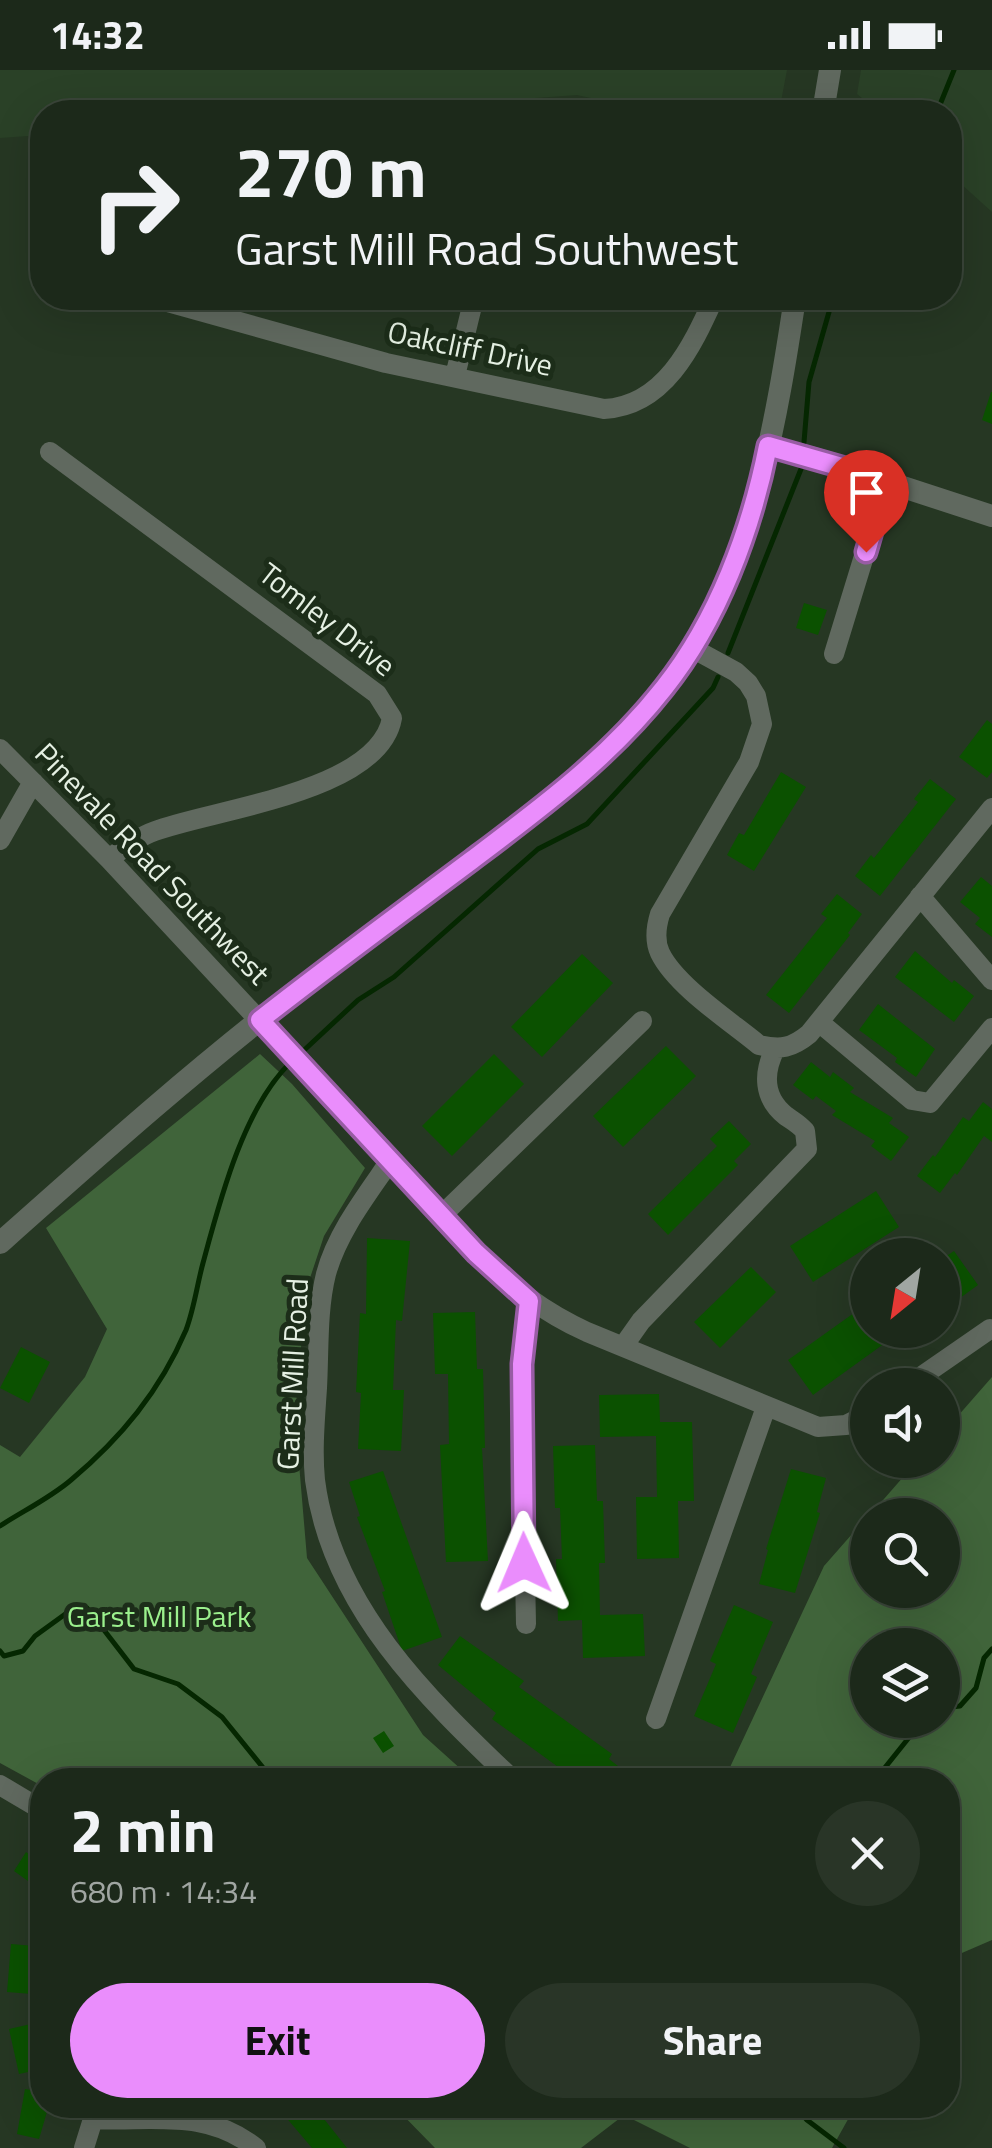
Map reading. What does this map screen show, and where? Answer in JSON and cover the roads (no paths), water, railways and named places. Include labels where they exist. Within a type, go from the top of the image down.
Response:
[{"type":"street","points":[[825,100],[830,70]]},
{"type":"street","name":"Oakcliff Drive","points":[[197,310],[368,358],[604,409],[621,408],[658,390],[673,373],[707,310]]},
{"type":"street","points":[[455,376],[471,310]]},
{"type":"street","points":[[0,1244],[260,1020],[580,776],[638,720],[692,648],[731,569],[768,446],[793,310]]},
{"type":"street","points":[[768,446],[887,480],[992,516]]},
{"type":"street","name":"Tomley Drive","points":[[50,452],[378,694],[392,718],[383,742],[336,776],[305,790],[152,832],[108,859]]},
{"type":"street","points":[[834,654],[887,480]]},
{"type":"street","points":[[692,648],[748,683],[761,711],[762,724],[750,762],[660,914],[656,941],[680,978],[759,1045],[775,1049],[797,1044],[819,1022],[992,808]]},
{"type":"street","name":"Pinevale Road Southwest","points":[[0,748],[260,1020]]},
{"type":"street","points":[[0,840],[33,782]]},
{"type":"street","points":[[920,896],[992,980]]},
{"type":"street","points":[[260,1020],[476,1253],[529,1301],[562,1320],[818,1427],[850,1423]]},
{"type":"street","points":[[441,1216],[642,1021]]},
{"type":"street","points":[[819,1022],[912,1100],[921,1103],[930,1103],[992,1028]]},
{"type":"street","points":[[624,1345],[641,1321],[807,1149],[806,1131],[779,1110],[768,1093],[766,1076],[775,1049]]},
{"type":"street","name":"Garst Mill Road","points":[[390,1161],[336,1248],[326,1272],[314,1453],[319,1503],[348,1582],[397,1662],[433,1704],[500,1768]]},
{"type":"street","points":[[526,1624],[522,1364],[529,1301]]},
{"type":"street","points":[[934,1368],[990,1329]]},
{"type":"street","points":[[656,1719],[766,1407]]},
{"type":"street","points":[[0,1785],[30,1803]]},
{"type":"street","points":[[84,2148],[92,2118]]},
{"type":"street","points":[[167,2118],[204,2121],[226,2129],[256,2148]]},
{"type":"waterway","points":[[942,100],[954,70]]},
{"type":"waterway","points":[[804,442],[809,382],[830,310]]},
{"type":"waterway","points":[[728,653],[801,469]]},
{"type":"waterway","points":[[300,1054],[358,1000],[394,977],[538,849],[587,824],[713,688],[718,677]]},
{"type":"waterway","points":[[0,1526],[54,1493],[89,1464],[138,1412],[164,1373],[189,1322],[217,1211],[247,1128],[275,1080],[292,1061]]},
{"type":"waterway","points":[[0,1651],[4,1656],[23,1651],[35,1636],[75,1607],[87,1608],[134,1669],[178,1684],[222,1717],[263,1768]]},
{"type":"waterway","points":[[960,1706],[976,1688],[984,1658],[992,1649]]},
{"type":"waterway","points":[[885,1768],[909,1738]]},
{"type":"waterway","points":[[805,2118],[844,2148]]},
{"type":"park label","name":"Garst Mill Park","points":[[159,1617]]}]
